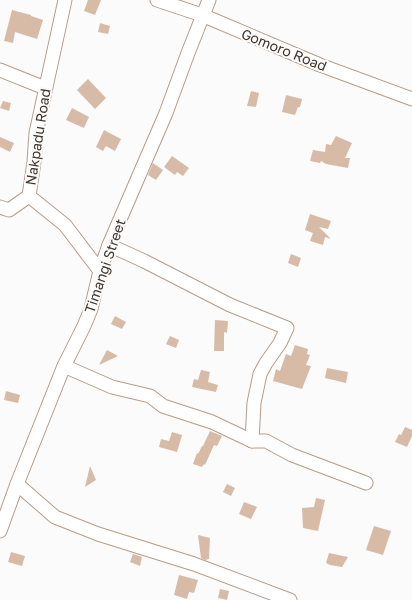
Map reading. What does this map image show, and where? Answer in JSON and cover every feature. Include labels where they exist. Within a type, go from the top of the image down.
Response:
[{"type":"street","name":"Nakpadu Road","points":[[65,0],[36,133],[34,162],[29,196],[65,225],[100,271]]},
{"type":"street","name":"Gomoro Road","points":[[157,0],[202,15],[320,65],[412,99]]},
{"type":"street","name":"Timangi Street","points":[[0,531],[64,366],[89,315],[100,271],[109,245],[166,113],[202,15],[209,0]]},
{"type":"street","points":[[0,70],[46,88]]},
{"type":"street","points":[[0,207],[9,210],[29,196]]},
{"type":"street","points":[[109,245],[144,261],[230,305],[287,328],[280,343],[260,374],[254,403],[252,441]]},
{"type":"street","points":[[64,366],[112,387],[150,396],[164,406],[212,422],[252,441],[266,441],[292,455],[366,483]]},
{"type":"street","points":[[17,484],[55,517],[98,534],[194,564],[290,600]]},
{"type":"building","points":[[88,0],[101,0],[95,15],[84,11]]},
{"type":"building","points":[[12,10],[43,20],[37,39],[15,32],[13,43],[4,41]]},
{"type":"building","points":[[100,23],[110,26],[108,34],[98,32]]},
{"type":"building","points":[[88,79],[106,98],[95,109],[77,90]]},
{"type":"building","points":[[251,91],[259,93],[256,107],[247,106]]},
{"type":"building","points":[[286,95],[302,99],[300,107],[298,107],[295,115],[282,112]]},
{"type":"building","points":[[3,101],[11,103],[9,111],[0,108]]},
{"type":"building","points":[[72,108],[89,117],[84,128],[66,120]]},
{"type":"building","points":[[104,130],[121,139],[115,151],[106,146],[103,151],[96,147]]},
{"type":"building","points":[[336,136],[352,143],[345,158],[350,158],[348,168],[326,164],[321,161],[320,163],[310,161],[313,150],[325,152],[326,144],[331,145]]},
{"type":"building","points":[[0,137],[14,143],[10,152],[0,147]]},
{"type":"building","points":[[172,156],[189,168],[183,176],[177,172],[175,175],[164,167]]},
{"type":"building","points":[[153,163],[163,170],[156,180],[148,175]]},
{"type":"building","points":[[310,214],[331,221],[328,229],[319,227],[331,239],[325,237],[323,245],[310,241],[313,233],[305,230]]},
{"type":"building","points":[[291,254],[301,258],[298,267],[288,263]]},
{"type":"building","points":[[115,316],[126,322],[122,329],[111,324]]},
{"type":"building","points":[[215,320],[228,321],[227,333],[224,332],[224,351],[214,351]]},
{"type":"building","points":[[170,336],[179,340],[176,348],[166,344]]},
{"type":"building","points":[[295,345],[308,349],[307,354],[310,355],[306,365],[311,366],[302,389],[273,381],[276,369],[280,371],[286,354],[291,356]]},
{"type":"building","points":[[107,350],[118,356],[99,365]]},
{"type":"building","points":[[327,368],[348,372],[346,383],[325,378]]},
{"type":"building","points":[[201,370],[210,372],[208,382],[218,385],[216,392],[192,387],[194,379],[198,380]]},
{"type":"building","points":[[6,391],[20,395],[18,403],[4,400]]},
{"type":"building","points":[[405,427],[412,430],[412,436],[407,447],[395,442]]},
{"type":"building","points":[[210,431],[222,436],[217,446],[214,445],[205,465],[204,464],[202,467],[193,464],[197,453],[198,454],[203,446]]},
{"type":"building","points":[[172,432],[182,435],[177,452],[159,447],[161,439],[169,441]]},
{"type":"building","points":[[90,466],[96,480],[85,487]]},
{"type":"building","points":[[227,484],[235,488],[231,496],[223,492]]},
{"type":"building","points":[[316,498],[325,500],[318,531],[303,528],[302,508],[314,507]]},
{"type":"building","points":[[244,502],[257,507],[251,519],[239,514]]},
{"type":"building","points":[[374,526],[391,531],[383,555],[366,550]]},
{"type":"building","points":[[198,535],[210,538],[209,559],[205,560],[201,558]]},
{"type":"building","points":[[11,552],[25,556],[22,566],[8,562]]},
{"type":"building","points":[[329,553],[348,557],[342,567],[330,565],[326,563]]},
{"type":"building","points":[[133,554],[142,557],[140,566],[130,562]]},
{"type":"building","points":[[179,575],[198,580],[194,593],[189,592],[187,599],[174,595]]},
{"type":"building","points":[[220,589],[229,591],[227,600],[218,598]]}]
